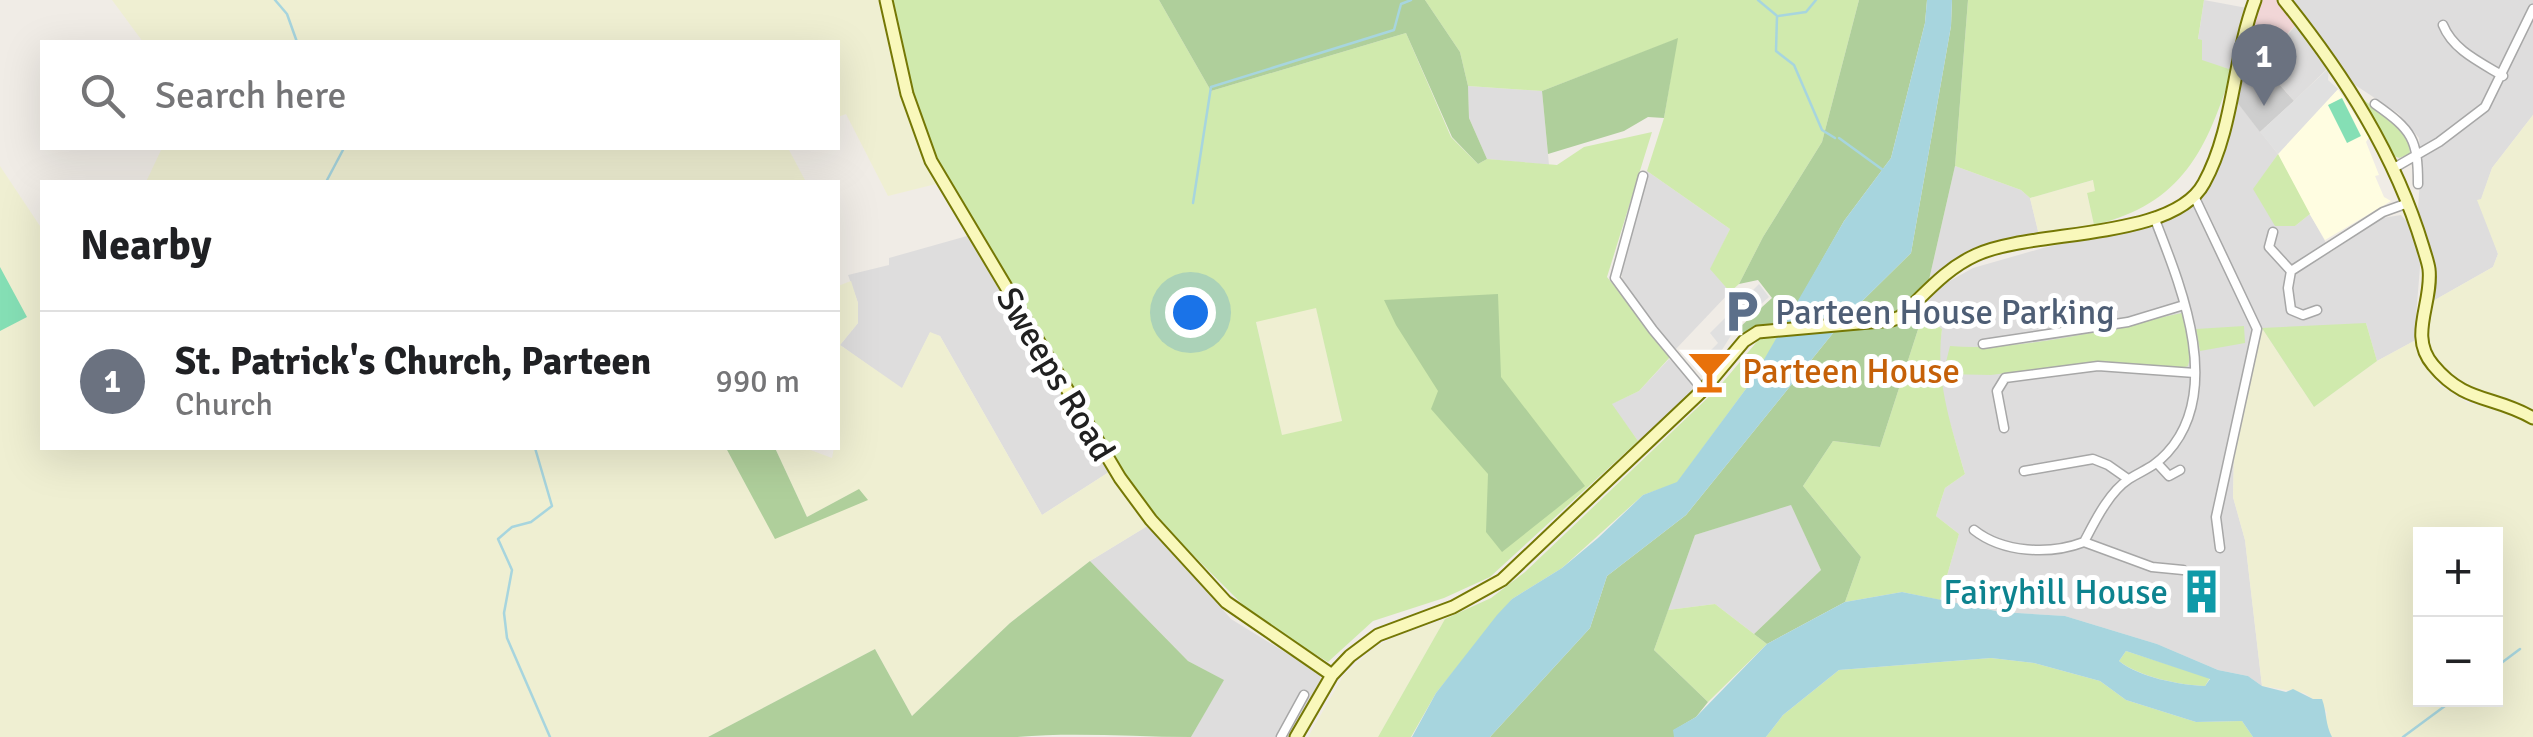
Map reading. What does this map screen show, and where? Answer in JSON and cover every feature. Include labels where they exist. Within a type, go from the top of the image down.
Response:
[{"type":"street","name":"Sweeps Road","points":[[886,0],[907,94],[930,162],[1120,478],[1151,520],[1226,602],[1332,675]]},
{"type":"street","points":[[1296,737],[1332,675],[1378,635],[1466,601],[1502,580],[1703,390],[1744,342],[1758,332],[1881,322],[1900,316],[1952,268],[1978,254],[2002,246],[2085,234],[2154,218],[2195,195],[2207,177],[2222,130],[2255,0]]},
{"type":"street","points":[[2284,0],[2360,106],[2408,203],[2429,268],[2421,329],[2423,351],[2432,365],[2465,394],[2533,418]]},
{"type":"street","points":[[2394,168],[2485,107],[2533,9]]},
{"type":"street","points":[[2443,24],[2448,36],[2466,54],[2502,76]]},
{"type":"street","points":[[2375,104],[2401,122],[2419,153],[2418,184]]},
{"type":"street","points":[[1643,176],[1614,278],[1703,390]]},
{"type":"street","points":[[2195,195],[2257,329],[2216,518],[2220,548]]},
{"type":"street","points":[[2316,310],[2303,315],[2291,310],[2291,270],[2383,212],[2408,203]]},
{"type":"street","points":[[2084,542],[2101,511],[2128,479],[2144,474],[2157,463],[2180,434],[2190,406],[2195,350],[2184,304],[2154,218]]},
{"type":"street","points":[[2273,232],[2269,247],[2291,270]]},
{"type":"street","points":[[1983,344],[2128,322],[2184,304]]},
{"type":"street","points":[[2004,428],[1997,391],[2006,378],[2098,366],[2195,372]]},
{"type":"street","points":[[2024,471],[2093,460],[2108,464],[2128,479]]},
{"type":"street","points":[[2157,463],[2170,476],[2180,470]]},
{"type":"street","points":[[1974,530],[1988,541],[2026,549],[2065,548],[2084,542],[2152,567],[2184,570]]},
{"type":"street","points":[[1281,737],[1304,695]]},
{"type":"shaded area","points":[[2204,0],[2247,8],[2232,70],[2202,61],[2202,41],[2198,40]]},
{"type":"shaded area","points":[[2261,0],[2282,0],[2299,21],[2264,66],[2251,52],[2249,43]]},
{"type":"shaded area","points":[[2290,0],[2533,0],[2533,115],[2492,168],[2481,200],[2498,254],[2493,267],[2433,301],[2435,273],[2418,209],[2419,138],[2399,114],[2343,77],[2320,36]]},
{"type":"shaded area","points":[[2297,23],[2327,69],[2294,101],[2264,66]]},
{"type":"shaded area","points":[[2251,52],[2294,101],[2260,132],[2236,101]]},
{"type":"shaded area","points":[[2329,68],[2328,80],[2338,89],[2278,154],[2260,132]]},
{"type":"shaded area","points":[[1468,86],[1542,91],[1549,165],[1487,159],[1469,118]]},
{"type":"shaded area","points":[[2338,89],[2369,137],[2366,142],[2379,175],[2375,176],[2384,197],[2391,201],[2325,240],[2278,154]]},
{"type":"shaded area","points":[[2236,101],[2278,154],[2254,189],[2295,226],[2310,214],[2331,252],[2382,218],[2401,215],[2409,224],[2421,255],[2414,341],[2377,361],[2366,323],[2234,454],[2233,497],[2245,540],[2262,686],[2248,676],[2218,670],[2157,644],[2065,616],[2002,612],[1940,600],[1959,534],[1936,516],[1945,488],[1965,474],[1941,393],[1938,358],[1942,329],[1916,308],[1937,288],[1973,268],[2105,234],[2198,198],[2212,181]]},
{"type":"shaded area","points":[[1955,166],[2021,190],[2030,198],[2039,235],[1974,251],[1942,268],[1929,280]]},
{"type":"shaded area","points":[[1647,171],[1730,229],[1711,269],[1730,292],[1675,350],[1623,287],[1621,265]]},
{"type":"shaded area","points":[[967,236],[1109,472],[1042,515],[940,336],[930,333],[902,389],[840,345],[858,323],[858,303],[848,275],[889,265],[889,258]]},
{"type":"shaded area","name":"Parteen House Parking","points":[[1759,284],[1769,297],[1737,326],[1715,361],[1709,352],[1718,343],[1710,333]]},
{"type":"shaded area","points":[[1669,359],[1696,382],[1690,395],[1638,441],[1611,404],[1639,391]]},
{"type":"shaded area","points":[[1791,504],[1821,570],[1754,634],[1715,604],[1668,610],[1695,535]]},
{"type":"shaded area","points":[[1149,525],[1231,619],[1319,673],[1321,680],[1290,737],[1191,737],[1223,680],[1188,661],[1090,561]]},
{"type":"green space","points":[[112,0],[882,0],[911,123],[940,183],[888,196],[846,114],[840,116],[840,40],[142,40]]},
{"type":"green space","points":[[889,0],[1159,0],[1211,91],[1406,33],[1451,137],[1478,164],[1487,159],[1557,165],[1584,147],[1652,132],[1607,277],[1671,356],[1639,391],[1612,404],[1638,441],[1490,577],[1444,598],[1373,621],[1328,662],[1258,620],[1149,511],[1062,378],[923,133]],"holes":[[[1316,308],[1342,421],[1282,435],[1256,322]]]},
{"type":"green space","points":[[1159,0],[1425,0],[1460,52],[1468,86],[1469,118],[1487,159],[1478,164],[1452,137],[1406,33],[1211,91]]},
{"type":"green space","points":[[1425,0],[1859,0],[1822,142],[1739,284],[1730,292],[1710,269],[1730,229],[1647,171],[1664,118],[1677,39],[1542,91],[1468,86],[1460,52]]},
{"type":"green space","points":[[1859,0],[1927,0],[1925,23],[1891,158],[1844,221],[1785,325],[1758,325],[1743,333],[1740,327],[1772,298],[1758,280],[1739,284],[1822,142]]},
{"type":"green space","points":[[1952,0],[1968,0],[1955,166],[1929,280],[1912,304],[1923,314],[1880,447],[1833,441],[1803,486],[1861,557],[1845,602],[1767,644],[1754,634],[1821,570],[1791,505],[1695,535],[1654,650],[1708,702],[1696,717],[1674,730],[1674,737],[1490,737],[1590,628],[1607,576],[1686,515],[1846,317],[1911,253],[1951,26]]},
{"type":"green space","points":[[1968,0],[2204,0],[2198,39],[2202,40],[2202,60],[2232,70],[2212,125],[2187,169],[2150,203],[2094,225],[2087,193],[2095,191],[2093,180],[2030,198],[2021,190],[1955,166]]},
{"type":"green space","points":[[1678,38],[1664,118],[1648,117],[1624,131],[1548,154],[1542,91]]},
{"type":"green space","points":[[2342,98],[2361,136],[2347,143],[2328,105]]},
{"type":"green space","points":[[2363,99],[2400,129],[2410,154],[2394,156]]},
{"type":"green space","points":[[2533,115],[2533,413],[2514,402],[2478,394],[2460,385],[2433,356],[2425,328],[2433,301],[2493,267],[2498,254],[2477,200],[2481,199],[2492,168]]},
{"type":"green space","points":[[161,150],[789,150],[805,180],[147,180]]},
{"type":"green space","points":[[2278,154],[2310,214],[2295,226],[2275,226],[2253,189]]},
{"type":"green space","points":[[0,166],[40,226],[40,450],[727,450],[775,538],[859,489],[807,517],[776,450],[810,450],[832,458],[834,450],[840,450],[840,345],[902,388],[930,332],[940,336],[1042,515],[1109,472],[1149,525],[1090,561],[1010,623],[912,716],[875,649],[708,737],[0,737]]},
{"type":"green space","points":[[2094,180],[2095,192],[2087,194],[2094,225],[2039,235],[2030,198]]},
{"type":"green space","points":[[0,267],[27,317],[0,331]]},
{"type":"green space","points":[[851,281],[858,303],[858,323],[840,345],[840,285]]},
{"type":"green space","points":[[1498,294],[1501,377],[1585,486],[1502,552],[1486,532],[1488,474],[1431,409],[1438,391],[1384,300]]},
{"type":"green space","points":[[1316,307],[1342,422],[1282,435],[1256,321]]},
{"type":"green space","points":[[2182,313],[2191,353],[2188,366],[2179,369],[2100,361],[1991,375],[1943,374],[1950,346],[2037,342]]},
{"type":"green space","points":[[1923,314],[1942,329],[1943,385],[1965,474],[1945,488],[1936,516],[1959,534],[1940,600],[1902,592],[1845,602],[1861,557],[1803,486],[1833,441],[1880,447]]},
{"type":"green space","points":[[2366,323],[2377,361],[2314,407],[2262,328]]},
{"type":"green space","points":[[2244,326],[2245,343],[2200,351],[2196,329]]},
{"type":"green space","points":[[2262,328],[2314,407],[2377,361],[2414,341],[2439,385],[2468,403],[2511,412],[2533,424],[2533,737],[2332,737],[2325,724],[2327,712],[2313,699],[2304,693],[2262,686],[2245,540],[2233,497],[2234,454]]},
{"type":"green space","points":[[1782,332],[1751,382],[1677,483],[1643,495],[1562,568],[1512,599],[1436,693],[1411,737],[1378,737],[1445,619],[1491,598],[1525,572],[1718,388],[1760,338]]},
{"type":"green space","points":[[727,450],[776,450],[807,517],[859,489],[868,500],[775,539]]},
{"type":"green space","points":[[1090,561],[1188,661],[1224,680],[1191,737],[708,737],[875,649],[912,716],[1010,623]]},
{"type":"green space","points":[[1715,604],[1767,644],[1708,702],[1654,650],[1668,610]]},
{"type":"green space","points":[[1445,619],[1378,737],[1308,737],[1343,676],[1374,648]]},
{"type":"green space","points":[[2126,651],[2210,678],[2205,686],[2149,676],[2119,661]]},
{"type":"green space","points":[[1991,658],[2034,663],[2100,681],[2126,700],[2196,722],[2242,721],[2253,737],[1766,737],[1783,715],[1839,670]]},
{"type":"water","points":[[1927,0],[1952,0],[1951,26],[1911,253],[1846,317],[1686,515],[1607,576],[1590,628],[1490,737],[1412,737],[1436,693],[1512,599],[1562,568],[1643,495],[1677,482],[1751,382],[1844,221],[1891,158],[1925,23]]},
{"type":"water","points":[[1902,592],[2001,612],[2065,616],[2157,644],[2218,670],[2248,676],[2262,686],[2286,692],[2293,689],[2322,699],[2332,737],[2253,737],[2242,721],[2196,722],[2126,700],[2100,681],[2034,663],[1991,658],[1839,670],[1783,715],[1766,737],[1674,737],[1673,730],[1696,717],[1767,644],[1845,602]],"holes":[[[2126,651],[2210,679],[2205,686],[2172,682],[2137,672],[2119,661]]]},
{"type":"waterway","points":[[275,0],[287,14],[296,40]]},
{"type":"waterway","points":[[1193,203],[1211,87],[1394,30],[1401,4],[1411,0]]},
{"type":"waterway","points":[[1758,0],[1776,15]]},
{"type":"waterway","points":[[1778,16],[1806,12],[1816,0]]},
{"type":"waterway","points":[[1777,16],[1776,51],[1794,65],[1822,130],[1835,138]]},
{"type":"waterway","points":[[1839,138],[1883,170]]},
{"type":"waterway","points":[[327,180],[343,150]]},
{"type":"waterway","points":[[536,450],[552,506],[498,539],[512,570],[504,613],[507,638],[550,737]]},
{"type":"waterway","points":[[2503,662],[2520,649]]},
{"type":"waterway","points":[[2403,737],[2444,707]]},
{"type":"place","name":"St. Patrick's Church, Parteen","points":[[2264,106]]},
{"type":"place","name":"Parteen House Parking","points":[[1742,312]]},
{"type":"place","name":"Parteen House","points":[[1709,371]]},
{"type":"place","name":"Fairyhill House","points":[[2201,592]]}]
